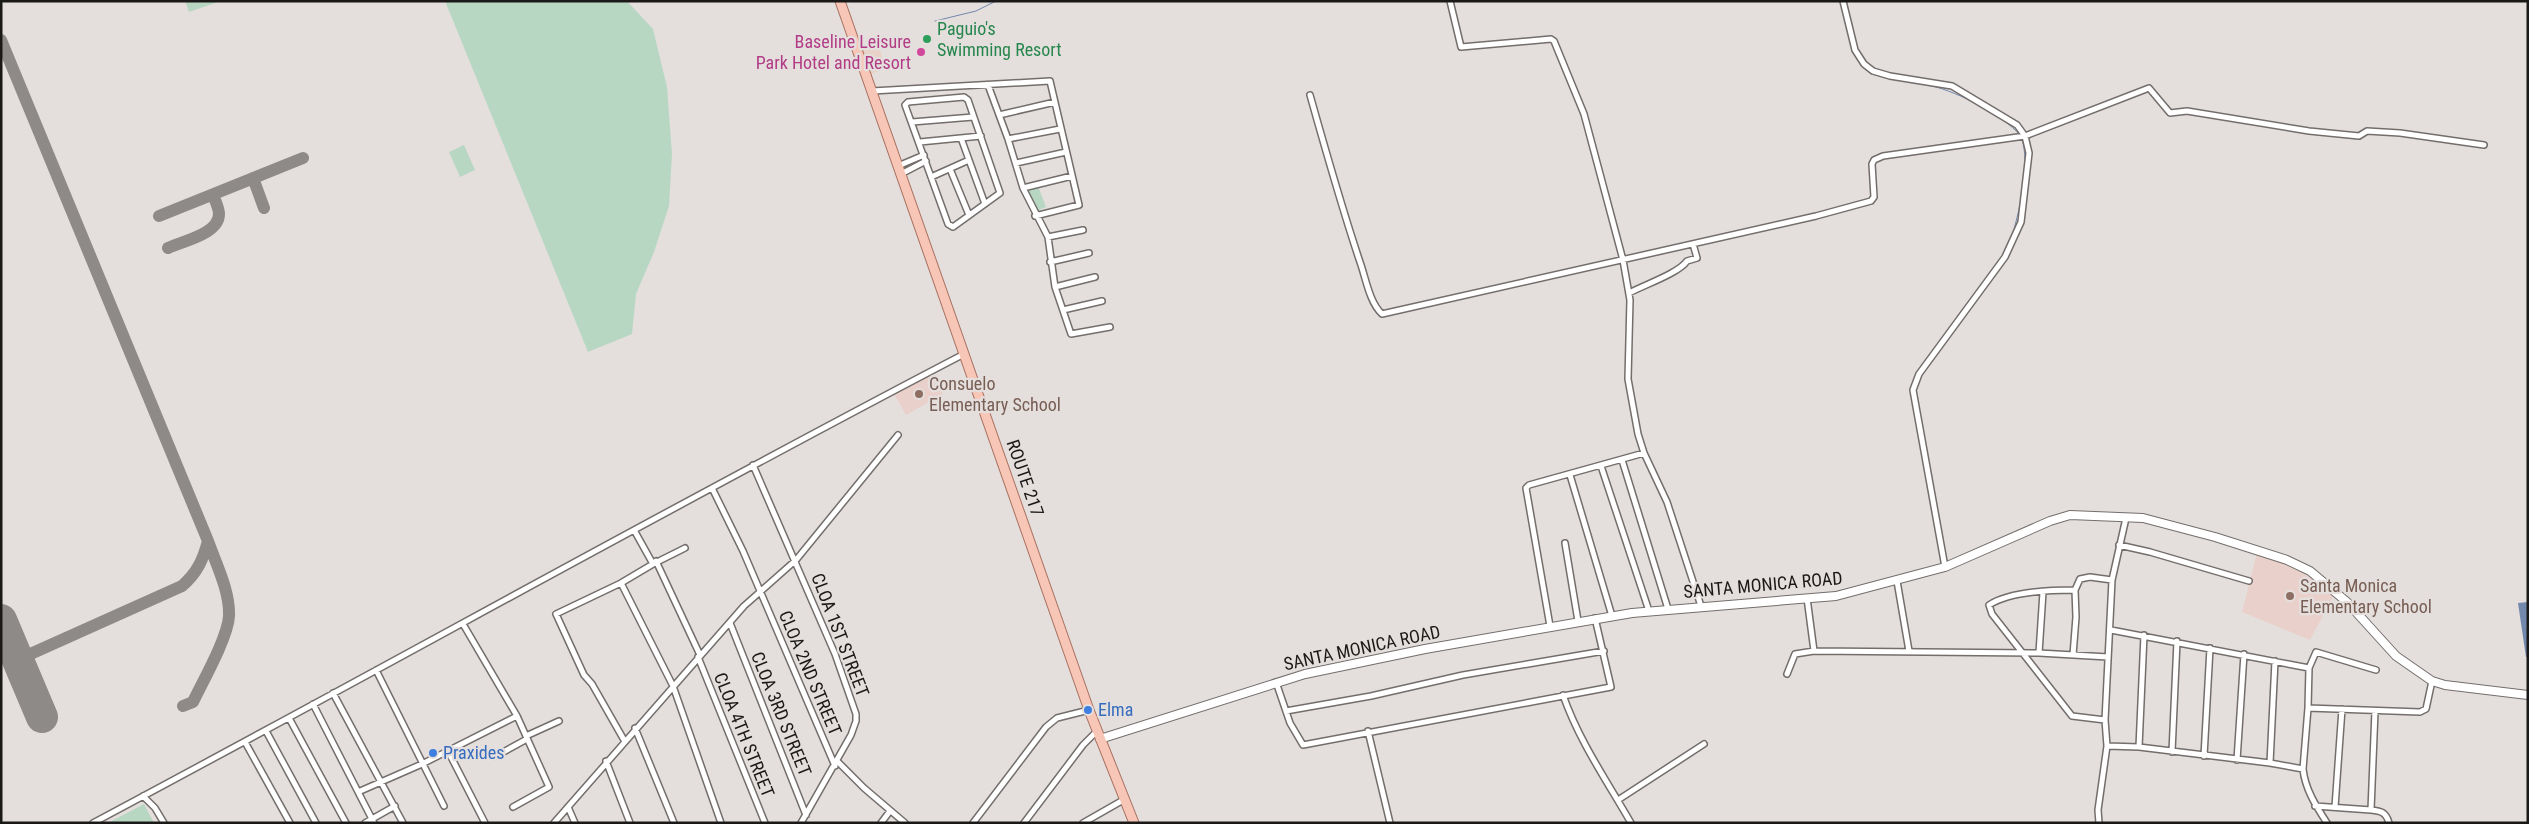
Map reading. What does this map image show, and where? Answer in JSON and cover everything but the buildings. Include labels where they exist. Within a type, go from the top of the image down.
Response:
[{"type":"main road","name":"ROUTE 217","points":[[840,1],[1089,710],[1133,822]]},
{"type":"street","points":[[1450,1],[1461,47],[1552,39],[1554,41],[1584,114],[1624,260],[1629,293],[1628,379],[1644,453],[1667,502],[1702,606]]},
{"type":"street","points":[[1844,1],[1856,50],[1864,64],[1873,71],[1890,76],[1952,86],[2017,125],[2025,136],[2029,153],[2020,222],[2005,258],[1919,374],[1913,390],[1945,567]]},
{"type":"street","points":[[872,91],[1050,81],[1079,205],[1035,216]]},
{"type":"street","points":[[988,85],[1008,139],[1023,188],[1035,216],[1048,237],[1055,287],[1071,334],[1110,327]]},
{"type":"street","points":[[1310,95],[1334,183],[1374,304],[1382,314],[1871,202],[1874,197],[1872,164],[1874,160],[1883,156],[2025,136],[2148,88],[2170,113],[2187,111],[2326,133],[2359,136],[2367,131],[2400,133],[2484,145]]},
{"type":"street","points":[[966,98],[1000,191],[997,196],[950,226],[912,122],[905,105],[908,102],[966,98]]},
{"type":"street","points":[[999,115],[1055,102]]},
{"type":"street","points":[[912,122],[972,118]]},
{"type":"street","points":[[1008,139],[1060,129]]},
{"type":"street","points":[[920,142],[980,136]]},
{"type":"street","points":[[961,138],[986,204]]},
{"type":"street","points":[[1016,163],[1066,152]]},
{"type":"street","points":[[900,170],[925,158]]},
{"type":"street","points":[[931,177],[969,160]]},
{"type":"street","points":[[950,168],[969,215]]},
{"type":"street","points":[[1023,188],[1072,176]]},
{"type":"street","points":[[1048,237],[1083,230]]},
{"type":"street","points":[[1629,293],[1666,276],[1673,270],[1684,266],[1687,261],[1697,258],[1693,244]]},
{"type":"street","points":[[1050,262],[1089,253]]},
{"type":"street","points":[[1055,287],[1095,277]]},
{"type":"street","points":[[1063,310],[1102,301]]},
{"type":"street","points":[[93,823],[463,624],[753,464],[964,354]]},
{"type":"street","points":[[554,823],[624,740],[699,656],[760,591],[796,560],[898,435]]},
{"type":"street","points":[[1550,626],[1525,491],[1529,485],[1644,453]]},
{"type":"street","points":[[1622,460],[1668,609]]},
{"type":"street","name":"CLOA 1ST STREET","points":[[753,464],[835,654],[856,721],[836,763]]},
{"type":"street","points":[[1601,466],[1649,611]]},
{"type":"street","points":[[1570,475],[1612,616]]},
{"type":"street","name":"CLOA 2ND STREET","points":[[712,488],[836,763]]},
{"type":"street","name":"SANTA MONICA ROAD","points":[[1098,735],[1305,674],[1398,654],[1595,618],[1668,609],[1836,596],[1945,567],[2066,516],[2143,518],[2215,536],[2287,560],[2310,571],[2347,602],[2396,656],[2432,681],[2445,685],[2528,695]]},
{"type":"street","points":[[2099,823],[2098,810],[2107,746],[2105,720],[2112,580],[2126,518]]},
{"type":"street","name":"CLOA 4TH STREET","points":[[634,530],[655,562],[699,656],[765,823]]},
{"type":"street","points":[[1565,543],[1578,621]]},
{"type":"street","points":[[2119,545],[2150,552],[2249,581]]},
{"type":"street","points":[[624,740],[592,684],[584,675],[556,614],[621,584],[655,562],[685,548]]},
{"type":"street","points":[[2073,655],[2076,617],[2075,590],[2080,579],[2112,580]]},
{"type":"street","points":[[1897,581],[1909,651]]},
{"type":"street","points":[[621,584],[673,686],[721,823]]},
{"type":"street","points":[[2075,590],[2024,594],[1989,605],[1992,614],[2072,716],[2105,720]]},
{"type":"street","points":[[2039,653],[2043,592]]},
{"type":"street","points":[[1807,598],[1814,651]]},
{"type":"street","points":[[1276,682],[1286,711],[1302,745],[1368,731],[1611,687],[1595,618]]},
{"type":"street","name":"CLOA 3RD STREET","points":[[730,623],[806,815]]},
{"type":"street","points":[[463,624],[517,716],[549,787],[513,807]]},
{"type":"street","points":[[2111,630],[2177,641],[2309,668]]},
{"type":"street","points":[[2139,747],[2144,635]]},
{"type":"street","points":[[2172,752],[2177,641]]},
{"type":"street","points":[[2204,756],[2210,648]]},
{"type":"street","points":[[1286,711],[1371,696],[1463,675],[1604,651]]},
{"type":"street","points":[[1787,674],[1795,654],[1814,651],[2039,653],[2108,657]]},
{"type":"street","points":[[2327,823],[2315,806],[2304,780],[2309,668],[2316,652],[2376,670]]},
{"type":"street","points":[[2237,760],[2244,654]]},
{"type":"street","points":[[2270,762],[2275,661]]},
{"type":"street","points":[[376,670],[444,806]]},
{"type":"street","points":[[2308,708],[2420,712],[2426,709],[2432,681]]},
{"type":"street","points":[[334,693],[404,823]]},
{"type":"street","points":[[1563,695],[1591,756],[1631,823]]},
{"type":"street","points":[[313,704],[373,821]]},
{"type":"street","points":[[2335,807],[2342,709]]},
{"type":"street","points":[[973,823],[1046,728],[1057,718],[1089,710]]},
{"type":"street","points":[[2370,810],[2374,710]]},
{"type":"street","points":[[358,792],[422,764],[517,716]]},
{"type":"street","points":[[289,718],[346,823]]},
{"type":"street","points":[[496,756],[559,721]]},
{"type":"street","points":[[635,728],[674,823]]},
{"type":"street","points":[[266,731],[316,823]]},
{"type":"street","points":[[1368,731],[1390,823]]},
{"type":"street","points":[[1024,823],[1083,745],[1098,735]]},
{"type":"street","points":[[246,742],[290,823]]},
{"type":"street","points":[[1618,800],[1704,744]]},
{"type":"street","points":[[2107,746],[2139,747],[2237,760],[2270,762],[2303,769]]},
{"type":"street","points":[[448,751],[485,823]]},
{"type":"street","points":[[606,761],[630,823]]},
{"type":"street","points":[[801,823],[836,763],[904,823]]},
{"type":"street","points":[[143,796],[155,808],[164,823]]},
{"type":"street","points":[[1083,823],[1125,799]]},
{"type":"street","points":[[365,823],[373,821],[395,806]]},
{"type":"street","points":[[2315,806],[2380,811],[2387,816],[2389,823]]},
{"type":"street","points":[[568,807],[575,823]]},
{"type":"street","points":[[881,823],[890,811]]},
{"type":"shaded area","points":[[877,42],[886,68],[869,75],[860,49]]},
{"type":"shaded area","name":"Consuelo Elementary School","points":[[931,373],[943,394],[906,415],[894,394]]},
{"type":"shaded area","name":"Santa Monica Elementary School","points":[[2257,553],[2295,567],[2334,595],[2310,640],[2242,612]]},
{"type":"green space","points":[[185,1],[221,1],[189,12]]},
{"type":"green space","points":[[445,1],[627,1],[653,29],[667,87],[672,154],[669,206],[654,252],[636,294],[632,334],[588,352]]},
{"type":"green space","points":[[464,145],[475,170],[460,177],[449,152]]},
{"type":"green space","points":[[1038,186],[1046,207],[1034,212],[1026,190]]},
{"type":"green space","points":[[144,804],[154,823],[108,823]]},
{"type":"water","points":[[2528,602],[2528,657],[2526,657],[2518,603]]},
{"type":"waterway","points":[[935,21],[976,11],[996,1]]},
{"type":"waterway","points":[[1862,66],[1869,71]]},
{"type":"waterway","points":[[1882,76],[1926,84],[1954,93],[1992,112],[2020,135]]},
{"type":"waterway","points":[[2013,233],[2025,173],[2022,139]]},
{"type":"taxiway","points":[[1,40],[208,541],[199,566],[182,586],[17,660]]},
{"type":"taxiway","points":[[159,216],[303,158]]},
{"type":"taxiway","points":[[253,178],[264,208]]},
{"type":"taxiway","points":[[168,248],[199,236],[213,227],[219,214],[213,195]]},
{"type":"taxiway","points":[[183,706],[193,702],[220,647],[228,625],[229,607],[225,587],[208,541]]},
{"type":"runway","points":[[1,620],[42,717]]},
{"type":"place","name":"Paguio's Swimming Resort","points":[[927,39]]},
{"type":"place","name":"Baseline Leisure Park Hotel and Resort","points":[[921,52]]},
{"type":"place","name":"Consuelo Elementary School","points":[[919,394]]},
{"type":"place","name":"Santa Monica Elementary School","points":[[2290,596]]},
{"type":"place","name":"Elma","points":[[1088,710]]},
{"type":"place","name":"Praxides","points":[[433,753]]}]
